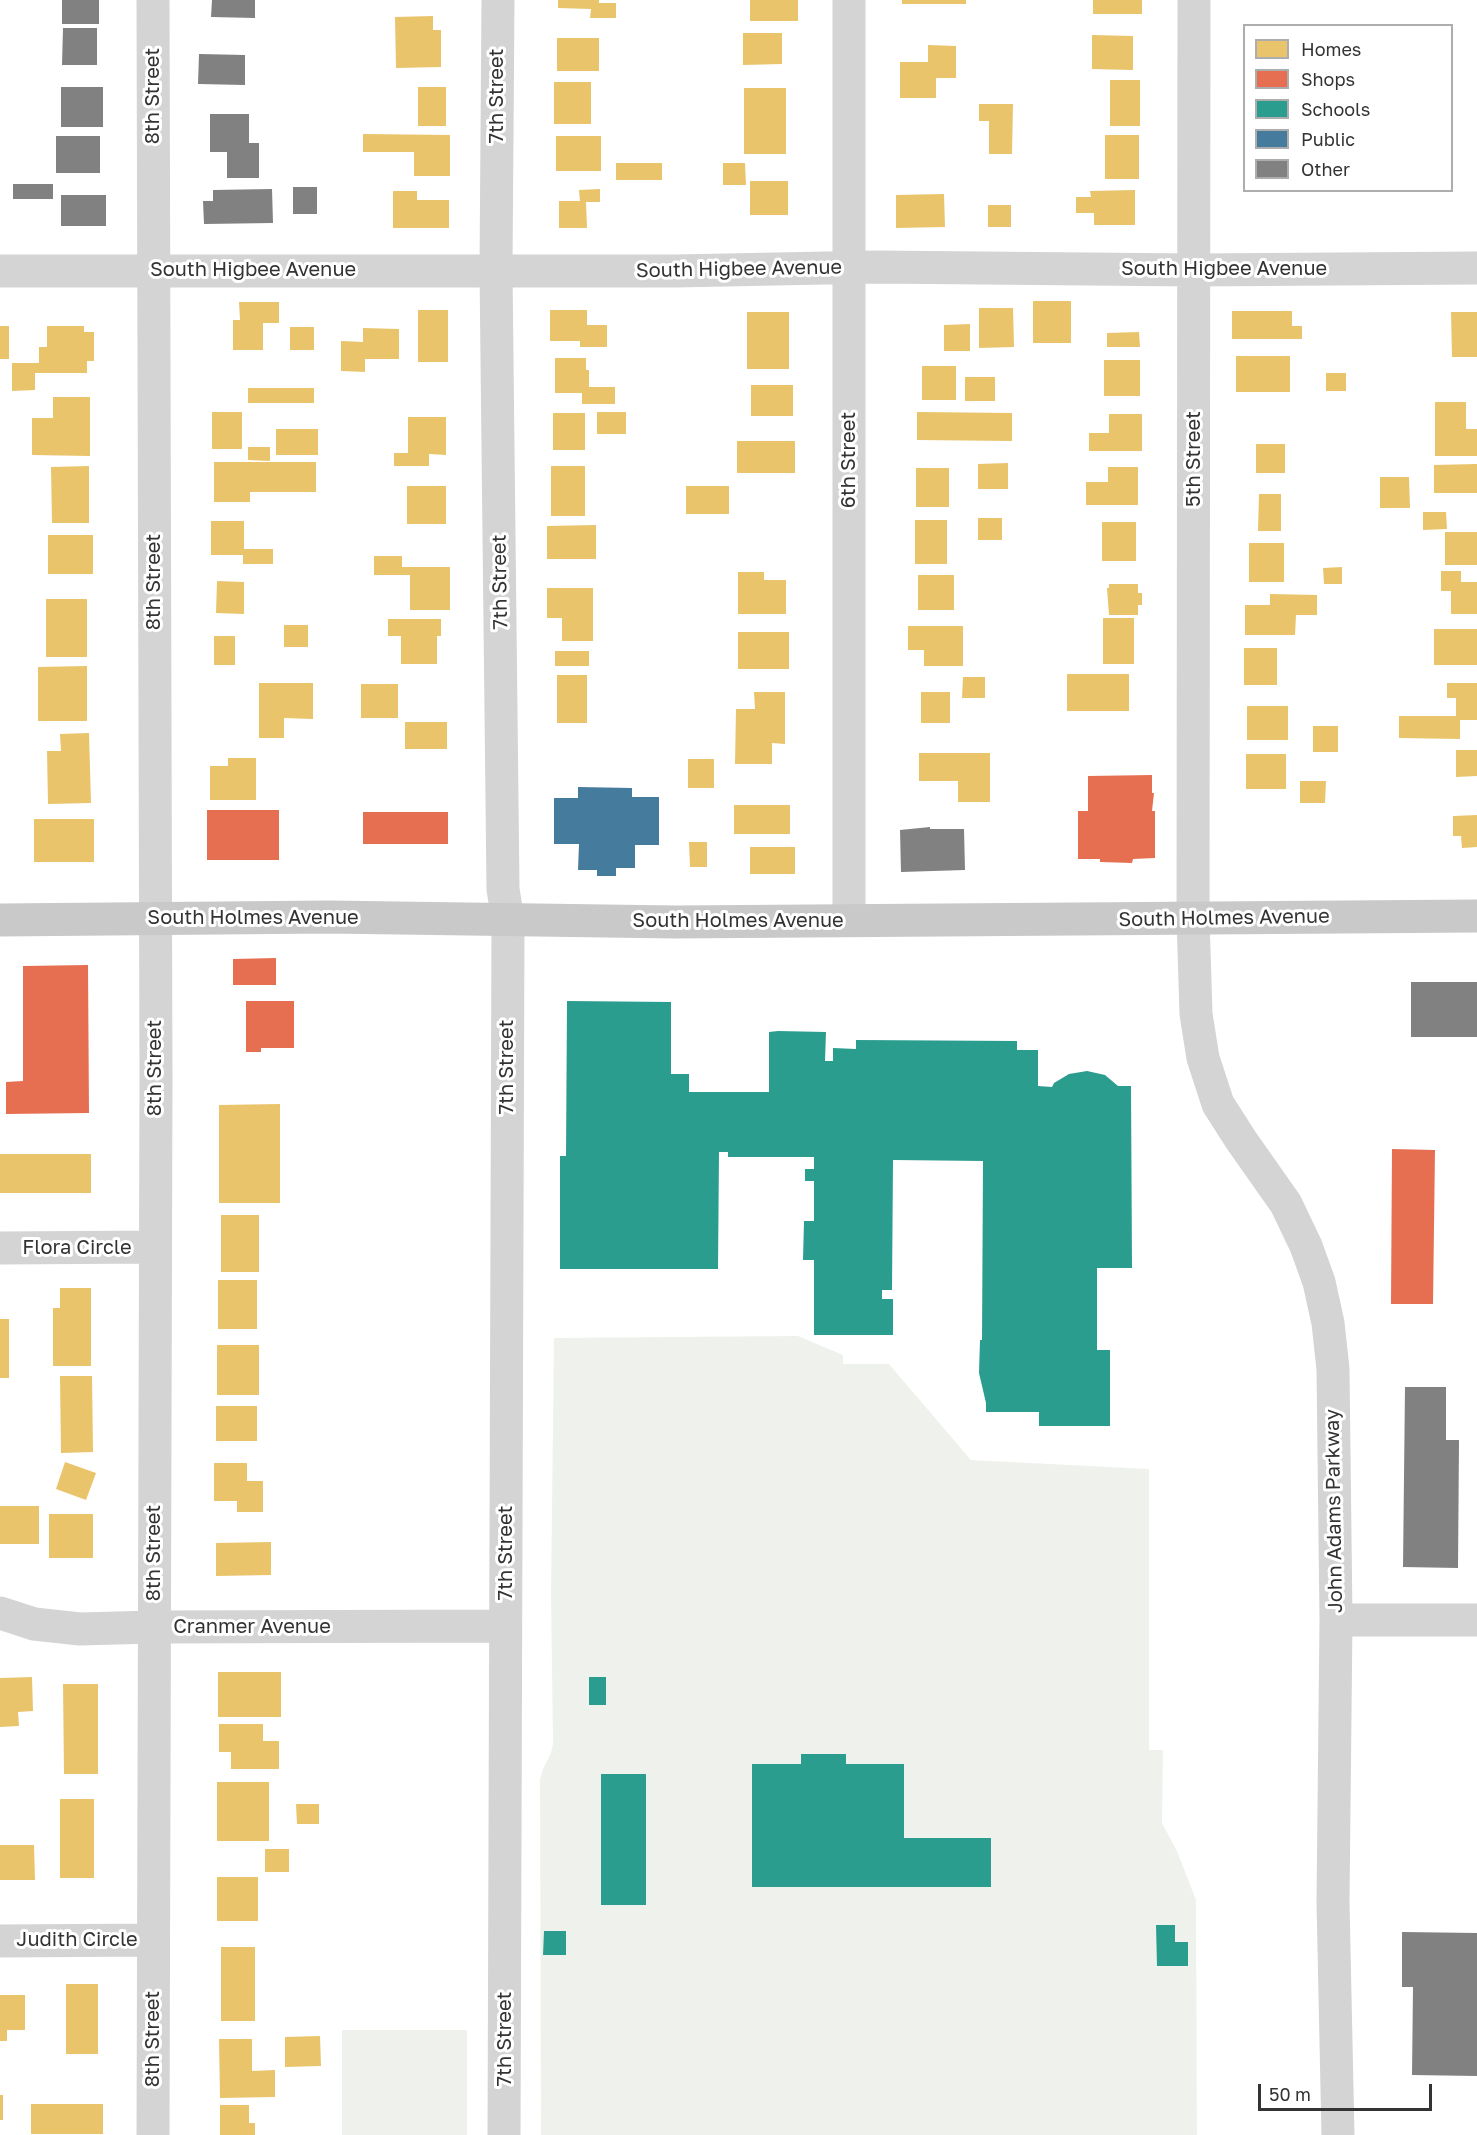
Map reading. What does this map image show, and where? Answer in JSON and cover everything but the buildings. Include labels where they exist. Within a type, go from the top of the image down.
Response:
[{"type":"main road","name":"South Holmes Avenue","points":[[0,920],[329,917],[508,921],[849,921],[1477,916]]},
{"type":"street","name":"8th Street","points":[[153,0],[155,917],[153,2135]]},
{"type":"street","name":"7th Street","points":[[498,0],[496,270],[503,889],[508,921],[504,2135]]},
{"type":"street","name":"6th Street","points":[[849,0],[849,921]]},
{"type":"street","name":"5th Street","points":[[1193,918],[1194,0]]},
{"type":"street","name":"South Higbee Avenue","points":[[0,271],[1477,268]]},
{"type":"street","name":"John Adams Parkway","points":[[1193,918],[1196,1014],[1203,1058],[1218,1104],[1286,1204],[1306,1246],[1319,1282],[1328,1323],[1333,1369],[1336,1620],[1333,1902],[1338,2135]]},
{"type":"street","name":"Flora Circle","points":[[0,1248],[155,1247]]},
{"type":"street","name":"Cranmer Avenue","points":[[0,1613],[33,1624],[80,1629],[506,1626]]},
{"type":"street","points":[[1336,1620],[1477,1620]]},
{"type":"street","name":"Judith Circle","points":[[0,1941],[153,1940]]},
{"type":"shaded area","points":[[798,1336],[843,1355],[843,1364],[889,1364],[971,1460],[1149,1469],[1149,1750],[1163,1750],[1162,1823],[1177,1851],[1196,1900],[1197,2135],[541,2135],[540,1780],[553,1744],[551,1594],[554,1338]]},
{"type":"shaded area","points":[[342,2030],[467,2030],[467,2135],[342,2135]]}]
